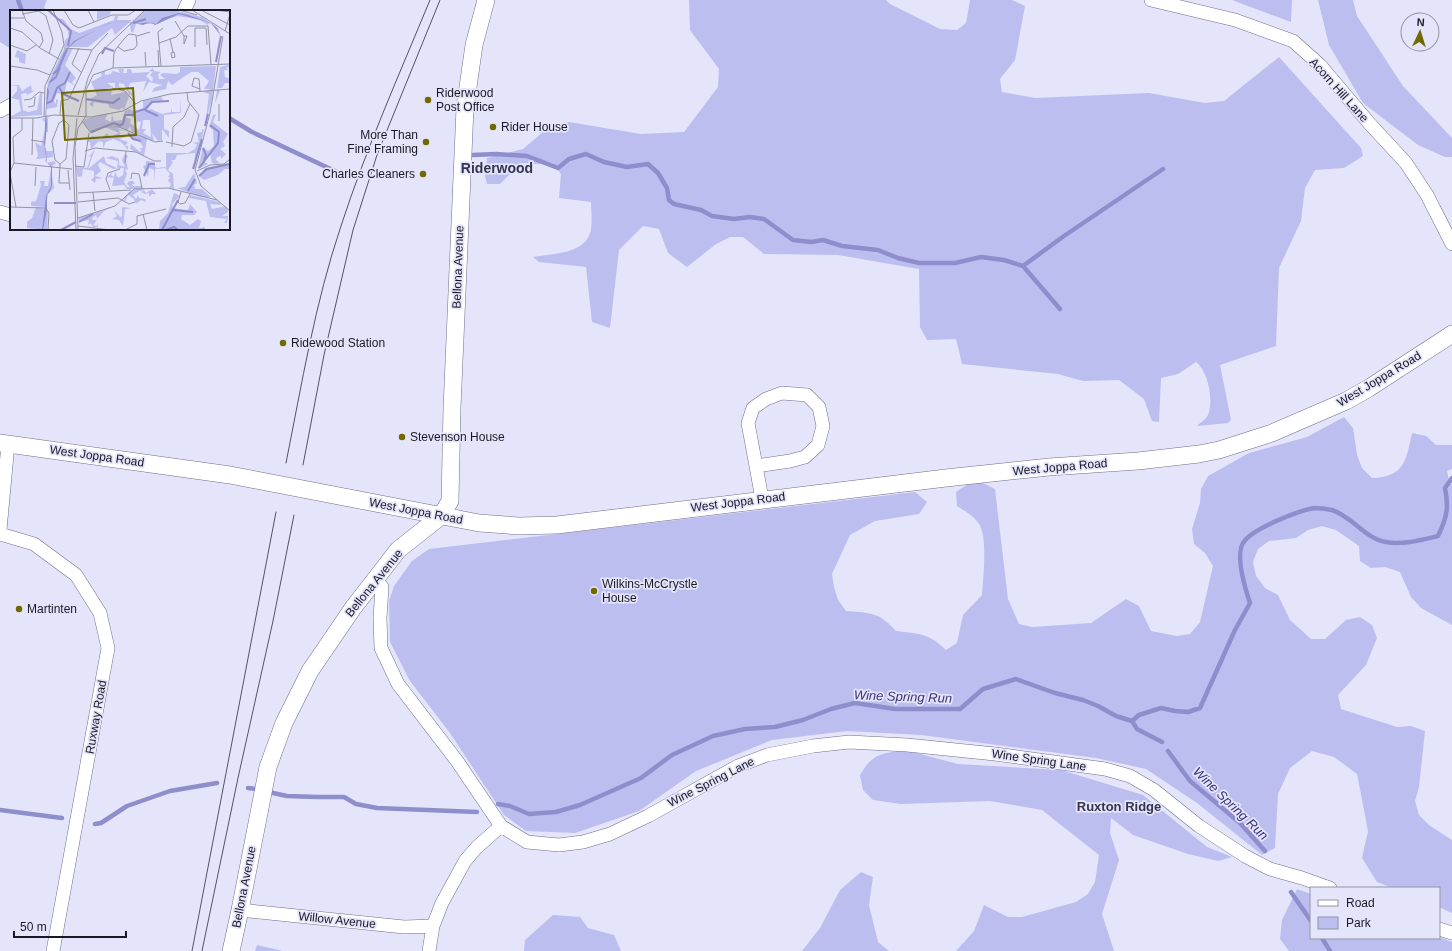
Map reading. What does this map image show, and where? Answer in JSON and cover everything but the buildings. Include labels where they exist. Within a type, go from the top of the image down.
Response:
[{"type":"street","points":[[184,10],[189,0]]},
{"type":"street","name":"Bellona Avenue","points":[[231,951],[268,767],[284,722],[310,670],[334,634],[375,579],[398,550],[441,516],[450,501],[452,408],[465,108],[474,46],[486,0]]},
{"type":"street","name":"Acorn Hill Lane","points":[[1151,0],[1235,20],[1293,41],[1320,65],[1369,123],[1406,163],[1427,196],[1452,244]]},
{"type":"street","points":[[0,111],[10,106]]},
{"type":"street","points":[[0,212],[10,215]]},
{"type":"street","name":"West Joppa Road","points":[[4,444],[230,475],[479,523],[513,526],[557,525],[762,499],[1049,467],[1161,458],[1219,450],[1272,433],[1346,401],[1369,388],[1452,334]]},
{"type":"street","points":[[756,466],[790,461],[805,457],[818,445],[823,426],[819,407],[806,395],[782,393],[766,399],[754,408],[748,423],[762,499]]},
{"type":"street","points":[[0,530],[4,444]]},
{"type":"street","name":"Ruxway Road","points":[[0,534],[34,544],[76,574],[100,613],[108,648],[53,951]]},
{"type":"street","name":"Wine Spring Lane","points":[[375,579],[382,588],[380,618],[381,648],[398,684],[457,761],[501,826],[526,842],[559,845],[583,842],[610,834],[642,819],[738,766],[766,754],[849,742],[907,745],[995,754],[1097,768],[1130,776],[1154,790],[1199,826],[1246,856],[1270,869],[1327,887]]},
{"type":"street","points":[[429,951],[433,926],[442,903],[465,861],[477,847],[501,826]]},
{"type":"street","name":"Willow Avenue","points":[[240,910],[404,927],[433,926]]},
{"type":"street","points":[[1440,928],[1452,933]]},
{"type":"green space","points":[[0,0],[47,0],[44,7],[46,10],[10,10],[10,48],[0,42]]},
{"type":"green space","points":[[689,0],[886,0],[890,4],[940,29],[957,30],[966,23],[970,0],[1012,0],[1025,6],[1015,60],[1000,79],[1002,92],[1035,98],[1149,93],[1205,103],[1224,101],[1279,57],[1361,148],[1363,156],[1344,168],[1315,170],[1305,188],[1301,221],[1279,268],[1276,346],[1220,365],[1231,420],[1228,423],[1197,426],[1208,415],[1210,409],[1210,394],[1204,372],[1196,362],[1178,374],[1161,378],[1159,422],[1152,421],[1144,399],[1119,380],[1083,381],[1058,374],[962,364],[956,339],[927,340],[920,327],[919,269],[838,255],[764,254],[743,237],[730,237],[716,244],[687,267],[668,253],[659,229],[643,226],[619,250],[610,328],[592,322],[586,267],[539,262],[533,257],[566,252],[581,245],[587,240],[592,222],[591,202],[559,198],[561,174],[554,165],[521,163],[500,184],[487,184],[485,176],[487,158],[523,149],[550,126],[569,122],[641,134],[684,132],[718,87],[719,69],[690,30]]},
{"type":"green space","points":[[1232,0],[1292,0],[1291,22]]},
{"type":"green space","points":[[1318,0],[1353,0],[1357,16],[1403,86],[1452,138],[1452,157],[1445,157],[1418,145],[1363,103],[1329,45]]},
{"type":"green space","points":[[1344,417],[1353,428],[1357,455],[1362,468],[1372,478],[1383,477],[1398,470],[1405,459],[1412,433],[1426,436],[1436,445],[1452,445],[1452,469],[1447,471],[1450,484],[1452,484],[1452,625],[1421,608],[1411,597],[1400,572],[1385,567],[1371,568],[1360,561],[1359,546],[1336,530],[1322,526],[1308,530],[1296,538],[1269,541],[1258,549],[1253,562],[1256,576],[1265,588],[1278,595],[1290,620],[1311,639],[1325,639],[1346,620],[1360,617],[1372,625],[1377,638],[1366,665],[1338,695],[1341,709],[1397,727],[1411,726],[1425,731],[1419,787],[1415,801],[1419,815],[1429,825],[1452,840],[1452,913],[1440,907],[1440,887],[1390,887],[1377,882],[1362,858],[1368,831],[1357,774],[1334,757],[1312,751],[1290,768],[1278,794],[1275,848],[1262,855],[1197,803],[1146,769],[1096,758],[921,735],[847,731],[772,740],[696,771],[639,811],[575,833],[526,831],[504,815],[450,733],[410,681],[390,642],[389,601],[394,586],[412,561],[429,549],[915,492],[927,502],[919,514],[875,521],[850,535],[832,574],[834,587],[838,600],[846,611],[862,612],[874,615],[885,620],[896,631],[929,637],[946,650],[957,643],[963,615],[982,595],[984,548],[982,530],[975,519],[957,506],[956,492],[968,484],[981,482],[995,489],[1008,599],[1019,624],[1032,627],[1091,623],[1126,599],[1139,606],[1151,631],[1177,636],[1190,634],[1200,622],[1213,566],[1205,553],[1194,544],[1192,529],[1200,503],[1201,489],[1208,476],[1249,453],[1307,437]]},
{"type":"green space","points":[[905,750],[958,764],[1061,770],[1143,795],[1207,847],[1232,857],[1218,861],[1188,854],[1133,835],[1111,818],[1110,833],[1119,860],[1102,914],[1114,951],[956,951],[974,931],[984,905],[1008,917],[1022,917],[1076,902],[1088,894],[1095,882],[1099,855],[1042,810],[990,801],[901,804],[873,800],[863,790],[860,775],[869,762],[874,758],[890,752]]},
{"type":"green space","points":[[861,872],[873,877],[869,905],[878,942],[889,951],[802,951],[820,928],[840,890]]},
{"type":"green space","points":[[1297,889],[1310,894],[1310,939],[1440,939],[1440,937],[1452,942],[1452,951],[1289,951],[1280,939],[1282,920]]},
{"type":"green space","points":[[553,915],[580,917],[588,928],[614,935],[621,951],[524,951],[525,940]]},
{"type":"green space","points":[[257,945],[283,951],[255,951]]},
{"type":"waterway","points":[[18,0],[22,10]]},
{"type":"waterway","points":[[230,119],[252,132],[337,172]]},
{"type":"waterway","points":[[473,155],[496,154],[527,156],[558,168],[569,159],[586,154],[604,162],[627,167],[648,164],[658,173],[667,188],[669,200],[674,204],[701,210],[712,216],[734,219],[750,217],[764,219],[793,240],[811,242],[823,240],[842,246],[878,250],[898,258],[919,263],[955,263],[981,257],[1004,260],[1023,266],[1060,309]]},
{"type":"waterway","points":[[1023,266],[1064,236],[1163,169]]},
{"type":"waterway","points":[[1132,721],[1139,715],[1161,708],[1188,712],[1200,708],[1235,630],[1250,603],[1240,564],[1240,556],[1243,543],[1255,532],[1276,521],[1314,508],[1332,510],[1339,513],[1372,537],[1386,542],[1405,542],[1438,536],[1447,507],[1445,488],[1452,478]]},
{"type":"waterway","name":"Wine Spring Run","points":[[498,804],[510,806],[529,814],[556,812],[580,805],[641,778],[672,755],[713,736],[745,729],[775,727],[803,720],[831,709],[855,703],[895,709],[960,709],[983,689],[1016,679],[1098,706],[1116,716],[1132,721],[1137,729],[1162,742]]},
{"type":"waterway","name":"Wine Spring Run","points":[[1168,751],[1190,781],[1240,823],[1265,851]]},
{"type":"waterway","name":"Wine Spring Run","points":[[95,824],[101,823],[127,806],[170,791],[217,783]]},
{"type":"waterway","name":"Wine Spring Run","points":[[248,788],[256,789]]},
{"type":"waterway","name":"Wine Spring Run","points":[[273,793],[287,796],[344,797],[356,804],[377,808],[477,812]]},
{"type":"waterway","name":"Wine Spring Run","points":[[0,810],[62,818]]},
{"type":"waterway","name":"Wine Spring Run","points":[[1291,892],[1310,920]]},
{"type":"waterway","name":"Wine Spring Run","points":[[1323,939],[1330,951]]},
{"type":"tram line","points":[[286,463],[316,314],[341,226],[372,140],[430,0]]},
{"type":"tram line","points":[[303,465],[324,355],[353,230],[377,155],[440,0]]},
{"type":"tram line","points":[[192,951],[276,512]]},
{"type":"tram line","points":[[202,951],[273,621],[294,515]]},
{"type":"place","name":"Riderwood Post Office","points":[[428,100]]},
{"type":"place","name":"Rider House","points":[[493,127]]},
{"type":"place","name":"More Than Fine Framing","points":[[426,142]]},
{"type":"place","name":"Charles Cleaners","points":[[423,174]]},
{"type":"place","name":"Ridewood Station","points":[[283,343]]},
{"type":"place","name":"Stevenson House","points":[[402,437]]},
{"type":"place","name":"Wilkins-McCrystle House","points":[[594,591]]},
{"type":"place","name":"Martinten","points":[[19,609]]},
{"type":"district","name":"Riderwood","points":[[497,168]]},
{"type":"district","name":"Ruxton Ridge","points":[[1119,806]]}]
